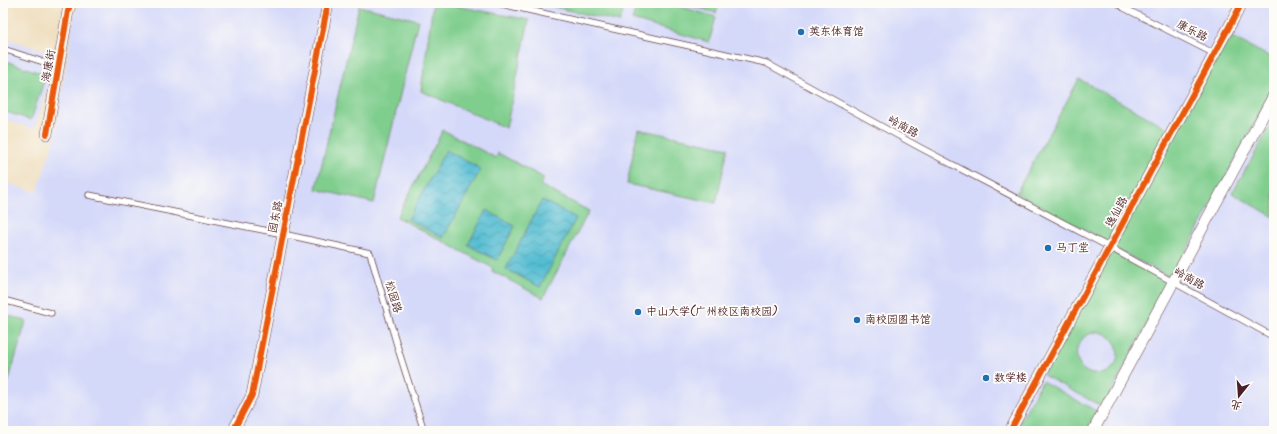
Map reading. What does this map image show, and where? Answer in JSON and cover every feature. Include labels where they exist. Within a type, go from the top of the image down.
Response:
[{"type":"street","name":"海康街","points":[[47,134],[68,12],[71,3]]},
{"type":"street","name":"园东路","points":[[233,431],[252,395],[328,3]]},
{"type":"street","name":"逸仙路","points":[[1010,431],[1242,3]]},
{"type":"street","points":[[1093,431],[1274,95]]},
{"type":"lane","name":"岭南路","points":[[497,3],[766,63],[919,147],[1109,247],[1274,337]]},
{"type":"lane","name":"康乐路","points":[[1118,3],[1124,8],[1215,54]]},
{"type":"lane","points":[[3,49],[59,67]]},
{"type":"lane","points":[[89,194],[283,234]]},
{"type":"lane","name":"松园路","points":[[283,234],[370,254],[424,431]]},
{"type":"lane","points":[[3,300],[51,313]]},
{"type":"shaded area","name":"中山大学(广州校区南校园)","points":[[79,3],[1274,3],[1274,431],[3,431],[3,182],[37,192],[54,140],[74,15]]},
{"type":"shaded area","points":[[3,38],[58,54],[52,77],[34,129],[3,119]]},
{"type":"green space","points":[[433,3],[441,3],[529,20],[506,128],[421,91]]},
{"type":"green space","points":[[555,3],[625,3],[620,22],[554,7]]},
{"type":"green space","points":[[637,3],[667,3],[716,17],[709,42],[632,20]]},
{"type":"green space","points":[[680,3],[719,3],[716,13]]},
{"type":"green space","points":[[359,6],[418,20],[374,203],[316,189]]},
{"type":"green space","points":[[1228,35],[1274,59],[1274,86],[1172,278],[1112,247]]},
{"type":"green space","points":[[3,60],[46,75],[31,120],[3,111]]},
{"type":"green space","points":[[1079,79],[1169,129],[1108,242],[1016,193]]},
{"type":"green space","points":[[1274,120],[1274,217],[1232,193]]},
{"type":"green space","points":[[638,129],[728,148],[716,203],[627,184]]},
{"type":"green space","points":[[443,130],[496,158],[498,153],[544,178],[540,185],[589,211],[543,298],[492,271],[493,268],[397,217]]},
{"type":"green space","points":[[1110,251],[1169,283],[1103,407],[1043,375]],"holes":[[[1097,332],[1106,334],[1112,339],[1116,346],[1118,353],[1117,360],[1113,367],[1107,372],[1099,374],[1090,373],[1083,369],[1079,363],[1077,348],[1087,335]]]},
{"type":"green space","points":[[3,314],[26,321],[8,383],[3,381]]},
{"type":"green space","points":[[1042,381],[1098,412],[1088,431],[1015,431]]},
{"type":"water","points":[[446,150],[481,169],[443,238],[408,219]]},
{"type":"water","points":[[542,200],[576,218],[540,287],[506,269]]},
{"type":"water","points":[[486,210],[515,226],[497,260],[468,245]]},
{"type":"cycle path","points":[[47,134],[68,11],[71,3]]},
{"type":"cycle path","points":[[233,431],[252,395],[328,3]]},
{"type":"cycle path","points":[[1010,431],[1242,3]]},
{"type":"place","name":"英东体育馆","points":[[801,32]]},
{"type":"place","name":"马丁堂","points":[[1048,248]]},
{"type":"place","name":"中山大学(广州校区南校园)","points":[[638,312]]},
{"type":"place","name":"南校园图书馆","points":[[857,320]]},
{"type":"place","name":"数学楼","points":[[986,378]]}]
